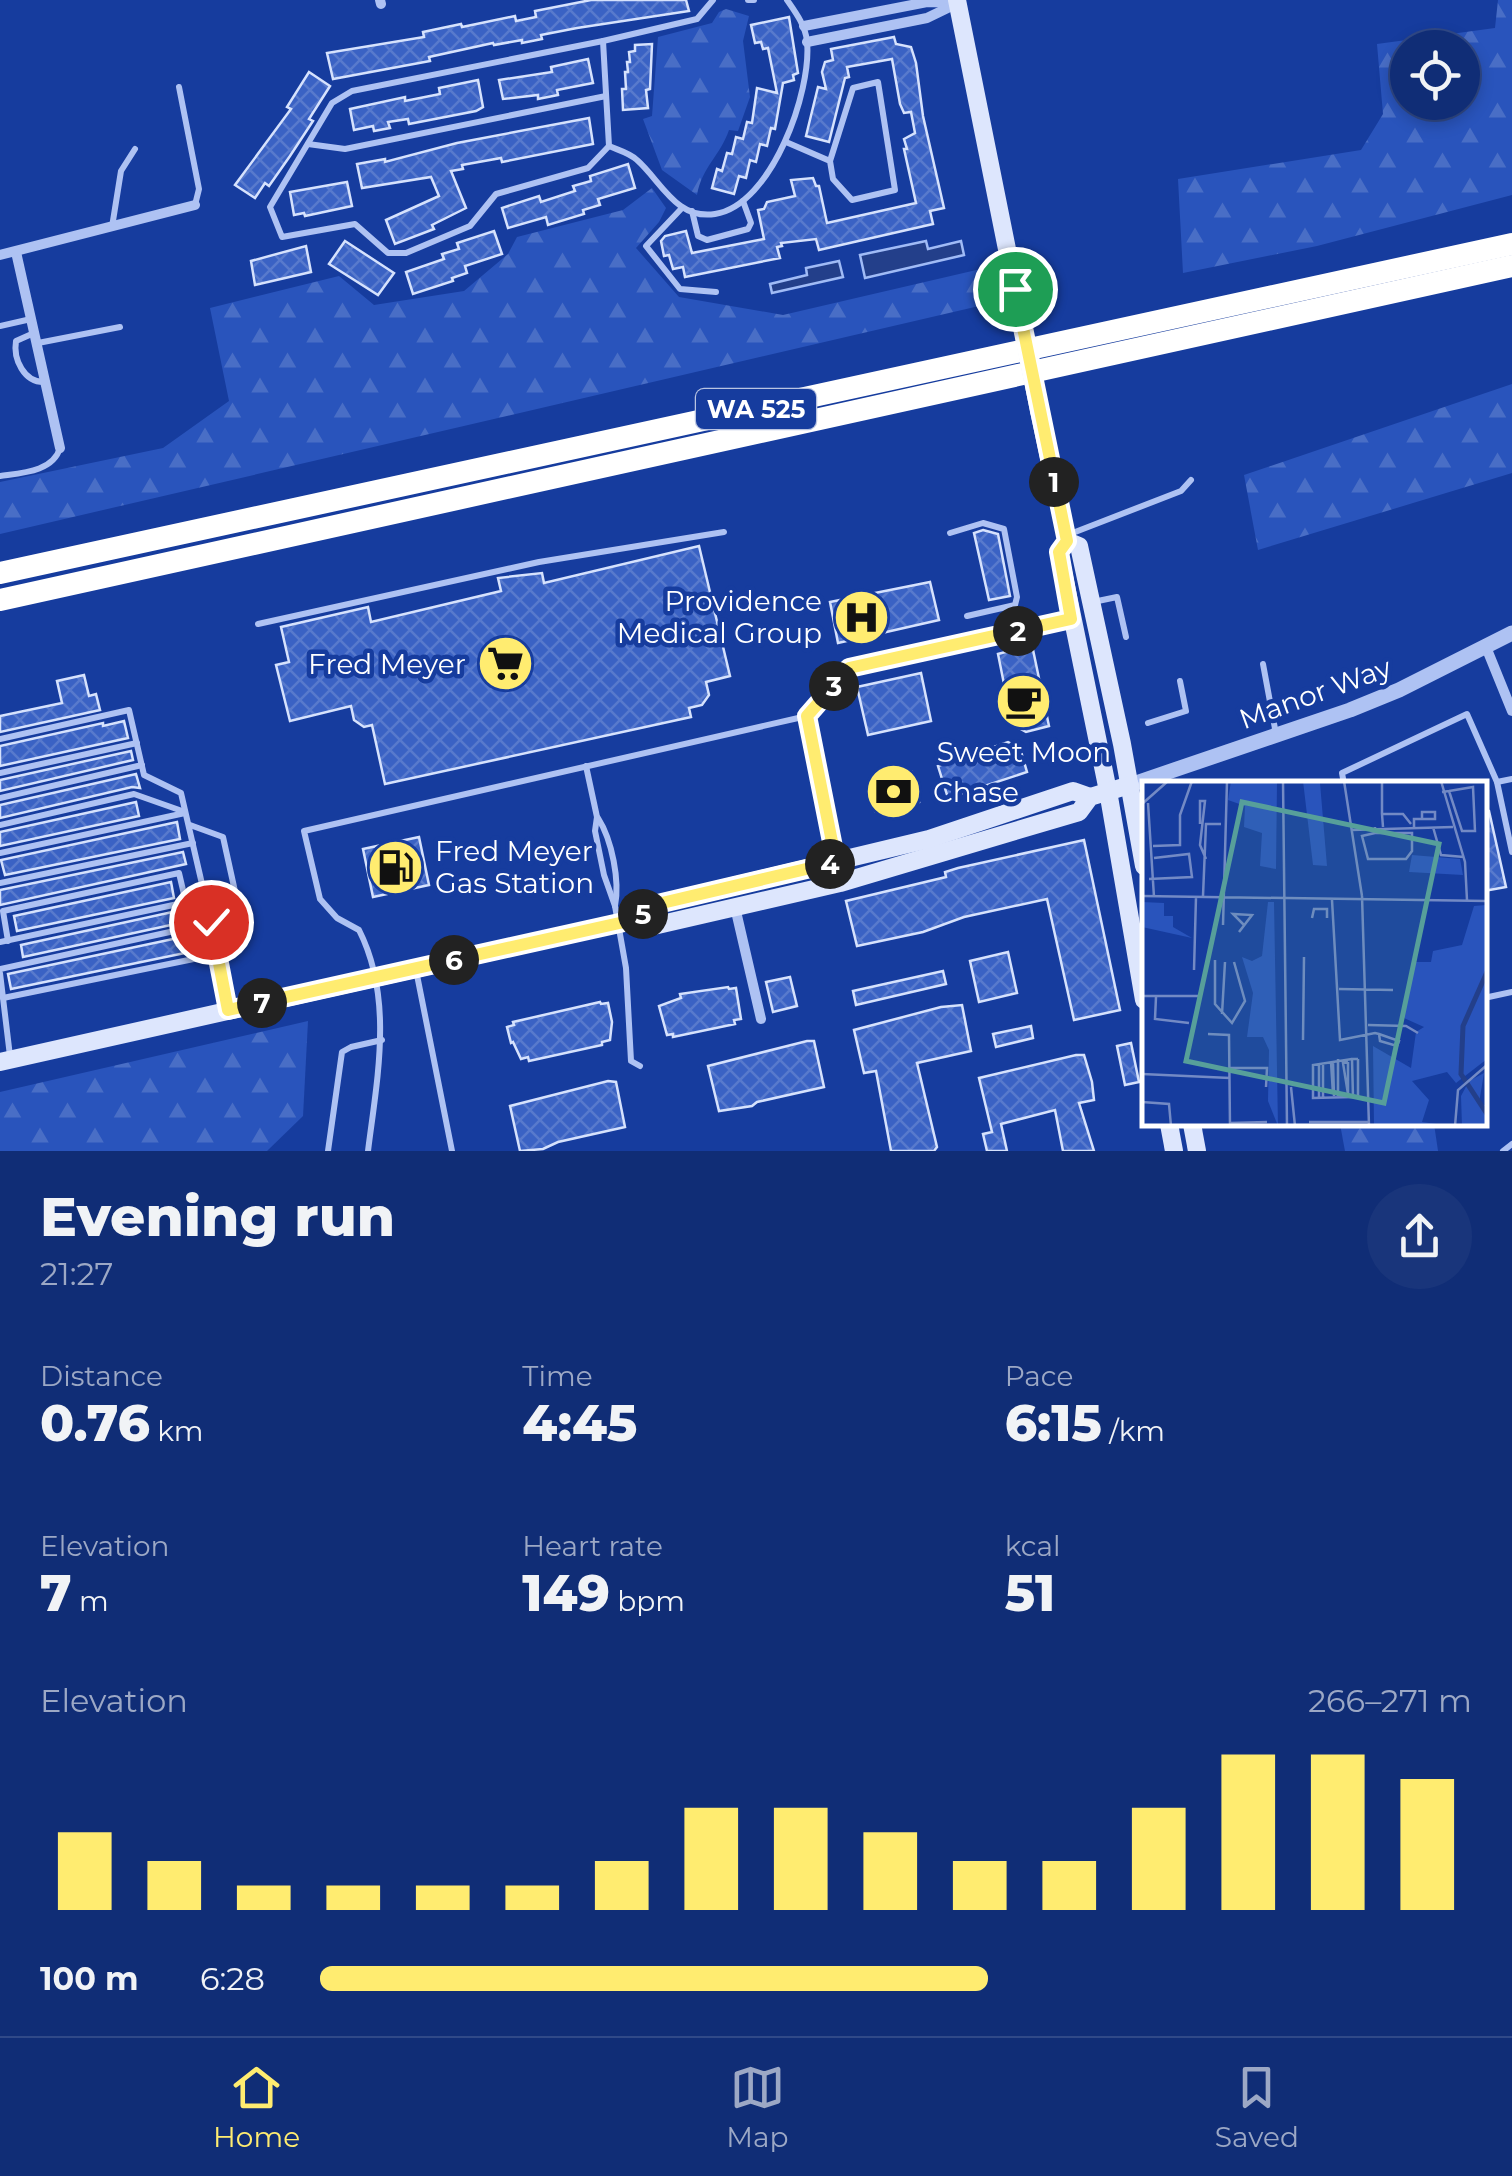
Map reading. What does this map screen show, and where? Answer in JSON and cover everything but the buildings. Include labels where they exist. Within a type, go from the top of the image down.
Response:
[{"type":"highway","name":"WA 525","points":[[0,573],[1512,244]]},
{"type":"highway","name":"WA 525","points":[[0,600],[1512,266]]},
{"type":"highway","points":[[0,611],[96,580]]},
{"type":"main road","points":[[959,1],[1066,539],[1059,552],[1099,794],[1142,991]]},
{"type":"main road","points":[[1066,539],[1079,546],[1142,854]]},
{"type":"main road","points":[[642,918],[645,907],[929,838],[1072,791],[1099,794],[1130,785]]},
{"type":"main road","points":[[5,1061],[416,968],[616,914],[642,918],[649,928],[859,878],[1078,812],[1099,794]]},
{"type":"main road","points":[[1169,1126],[1174,1151]]},
{"type":"main road","points":[[1192,1126],[1198,1151]]},
{"type":"street","points":[[804,26],[926,2],[959,1]]},
{"type":"street","points":[[807,42],[927,18],[959,1]]},
{"type":"street","points":[[0,255],[195,206]]},
{"type":"street","points":[[16,252],[60,448]]},
{"type":"street","name":"Manor Way","points":[[1130,785],[1399,690],[1512,633]]},
{"type":"street","points":[[1486,646],[1512,711]]},
{"type":"street","points":[[735,908],[761,1019]]},
{"type":"lane","points":[[603,41],[609,146],[588,168],[496,194],[470,226],[406,253],[388,253],[356,224],[282,237],[270,207],[332,103],[352,91],[603,41],[697,18],[713,0]]},
{"type":"lane","points":[[609,146],[634,157],[681,208],[714,214],[744,201],[786,142],[806,72],[804,26],[787,0]]},
{"type":"lane","points":[[878,82],[895,190],[852,200],[834,179],[830,161],[852,88],[878,82]]},
{"type":"lane","points":[[179,86],[199,190],[195,206]]},
{"type":"lane","points":[[308,144],[346,149],[606,96]]},
{"type":"lane","points":[[786,142],[830,161]]},
{"type":"lane","points":[[112,228],[121,171],[135,148]]},
{"type":"lane","points":[[692,210],[698,236],[706,240],[748,229],[744,201]]},
{"type":"lane","points":[[681,208],[646,246],[680,289],[716,292]]},
{"type":"lane","points":[[0,326],[31,320]]},
{"type":"lane","points":[[45,382],[29,378],[14,352],[16,341],[120,327]]},
{"type":"lane","points":[[0,476],[48,465],[58,457],[60,448]]},
{"type":"lane","points":[[1066,539],[1181,492],[1191,480]]},
{"type":"lane","points":[[950,533],[983,523],[1004,529],[1017,597],[1015,605],[967,616]]},
{"type":"lane","points":[[258,624],[539,562],[724,532]]},
{"type":"lane","points":[[1092,602],[1116,597],[1126,638]]},
{"type":"lane","points":[[368,1151],[382,1040],[373,978],[359,930],[336,918],[320,899],[304,831],[807,716],[849,668],[1071,619]]},
{"type":"lane","points":[[1263,664],[1276,736]]},
{"type":"lane","points":[[1148,723],[1186,712],[1180,681]]},
{"type":"lane","points":[[0,739],[129,710],[144,774],[181,792],[228,1010]]},
{"type":"lane","points":[[1343,781],[1342,773],[1467,714],[1497,782],[1512,852]]},
{"type":"lane","points":[[807,716],[836,862]]},
{"type":"lane","points":[[0,772],[136,743]]},
{"type":"lane","points":[[0,798],[142,766]]},
{"type":"lane","points":[[586,766],[597,816],[595,831],[626,968],[631,1062],[640,1066]]},
{"type":"lane","points":[[1497,782],[1512,779]]},
{"type":"lane","points":[[0,825],[134,794],[186,813]]},
{"type":"lane","points":[[0,853],[186,813]]},
{"type":"lane","points":[[189,824],[222,836],[238,904],[224,930],[214,934]]},
{"type":"lane","points":[[0,883],[193,843]]},
{"type":"lane","points":[[186,902],[179,872],[3,911],[4,942],[206,898]]},
{"type":"lane","points":[[5,1061],[0,971],[211,922]]},
{"type":"lane","points":[[3,998],[218,954]]},
{"type":"lane","points":[[416,968],[452,1151]]},
{"type":"lane","points":[[1487,997],[1512,992]]},
{"type":"lane","points":[[328,1151],[342,1052],[351,1046],[382,1040]]},
{"type":"lane","points":[[1502,1151],[1512,1144]]},
{"type":"green space","points":[[1498,0],[1512,0],[1512,195],[1317,246],[1183,273],[1178,179],[1361,150],[1383,114],[1377,44],[1390,42],[1390,120],[1480,120],[1480,30],[1495,28]]},
{"type":"green space","points":[[726,9],[749,16],[743,41],[750,97],[738,131],[729,130],[697,195],[662,170],[643,119],[652,116],[658,37],[712,23]]},
{"type":"green space","points":[[652,188],[666,208],[636,248],[679,297],[783,315],[985,268],[992,303],[0,534],[0,482],[163,448],[229,401],[210,308],[339,276],[374,305],[464,291],[508,254],[517,237],[623,210]]},
{"type":"green space","points":[[1512,384],[1512,473],[1258,550],[1244,475]]},
{"type":"green space","points":[[308,1021],[303,1116],[267,1151],[0,1151],[0,1092]]},
{"type":"green space","points":[[1340,1126],[1434,1126],[1438,1151],[1345,1151]]},
{"type":"shaded area","points":[[926,241],[928,249],[961,241],[964,255],[865,278],[860,255]]},
{"type":"shaded area","points":[[839,261],[843,277],[772,293],[770,284],[807,275],[806,268]]},
{"type":"place","name":"Providence Medical Group","points":[[861,617]]},
{"type":"place","name":"Fred Meyer","points":[[505,664]]},
{"type":"place","name":"Sweet Moon","points":[[1024,701]]},
{"type":"place","name":"Chase","points":[[894,792]]},
{"type":"place","name":"Fred Meyer Gas Station","points":[[396,867]]},
{"type":"route","points":[[211,922],[228,1010],[642,918],[645,907],[836,862],[807,716],[849,668],[1071,619],[1059,552],[1067,541],[1015,289]]}]
